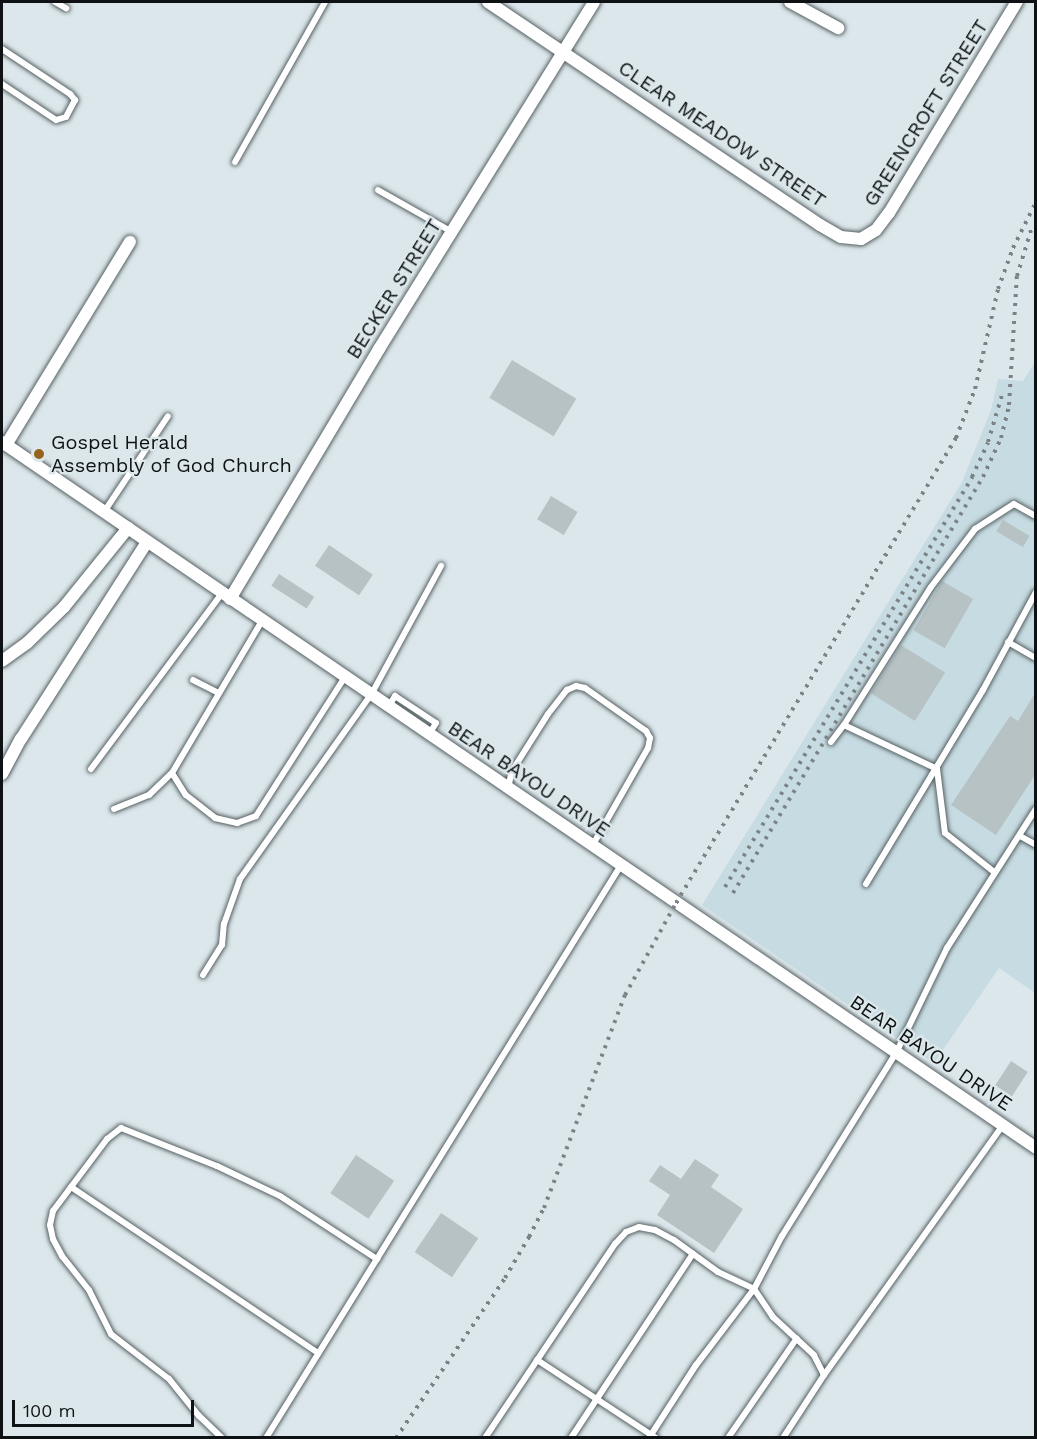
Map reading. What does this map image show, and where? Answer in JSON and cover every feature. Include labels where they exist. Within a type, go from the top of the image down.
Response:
[{"type":"street","name":"CLEAR MEADOW STREET","points":[[488,2],[565,51],[820,225],[841,237],[861,239]]},
{"type":"street","name":"BECKER STREET","points":[[226,596],[594,2]]},
{"type":"street","points":[[790,2],[838,28]]},
{"type":"street","name":"GREENCROFT STREET","points":[[861,239],[876,230],[889,213],[1017,2]]},
{"type":"street","points":[[4,444],[130,242]]},
{"type":"street","name":"BEAR BAYOU DRIVE","points":[[4,444],[1035,1148]]},
{"type":"street","points":[[2,661],[27,644],[64,607],[128,528]]},
{"type":"street","points":[[2,774],[21,739],[147,542]]},
{"type":"lane","points":[[55,2],[66,8]]},
{"type":"lane","points":[[235,162],[325,2]]},
{"type":"lane","points":[[2,49],[70,94],[75,100],[66,117],[56,120],[2,84]]},
{"type":"lane","points":[[378,190],[452,232]]},
{"type":"lane","points":[[104,512],[168,416]]},
{"type":"lane","points":[[831,742],[931,587],[975,529],[1014,504],[1035,516]]},
{"type":"lane","points":[[203,975],[222,945],[224,924],[240,879],[371,695],[441,566]]},
{"type":"lane","points":[[866,884],[983,690],[1035,592]]},
{"type":"lane","points":[[91,769],[226,596]]},
{"type":"lane","points":[[114,809],[149,795],[172,773],[262,621]]},
{"type":"lane","points":[[1008,642],[1035,658]]},
{"type":"lane","points":[[172,773],[186,795],[215,818],[237,823],[256,816],[345,677]]},
{"type":"lane","points":[[193,680],[219,693]]},
{"type":"lane","points":[[508,788],[512,771],[548,714],[567,690],[576,686],[585,688],[646,731],[650,738],[648,748],[592,846]]},
{"type":"lane","points":[[844,725],[937,769]]},
{"type":"lane","points":[[937,769],[945,833],[994,872]]},
{"type":"lane","points":[[537,1360],[652,1436],[696,1365],[754,1289],[782,1236],[896,1053],[947,948],[1035,809]]},
{"type":"lane","points":[[1020,836],[1035,845]]},
{"type":"lane","points":[[266,1437],[621,865]]},
{"type":"lane","points":[[783,1437],[824,1375],[1002,1126]]},
{"type":"lane","points":[[222,1437],[199,1416],[169,1379],[111,1334],[89,1290],[62,1256],[53,1239],[50,1224],[53,1211],[107,1139],[121,1128],[186,1153],[280,1196],[377,1259]]},
{"type":"lane","points":[[71,1187],[318,1353]]},
{"type":"lane","points":[[485,1437],[615,1244],[626,1232],[639,1227],[655,1230],[718,1272],[754,1289],[773,1317],[814,1355],[824,1375]]},
{"type":"lane","points":[[571,1437],[693,1254]]},
{"type":"lane","points":[[728,1437],[797,1338]]},
{"type":"shaded area","points":[[1035,362],[1035,993],[999,968],[934,1063],[702,905],[962,482],[991,410],[998,379],[1023,381]]},
{"type":"building","points":[[512,360],[576,399],[554,436],[489,398]]},
{"type":"building","points":[[551,496],[578,512],[564,535],[537,519]]},
{"type":"building","points":[[1003,520],[1030,536],[1023,547],[996,531]]},
{"type":"building","points":[[329,545],[373,575],[359,595],[315,566]]},
{"type":"building","points":[[279,574],[314,597],[307,609],[271,586]]},
{"type":"building","points":[[942,581],[973,599],[945,648],[914,630]]},
{"type":"building","points":[[901,645],[945,673],[915,721],[871,693]]},
{"type":"building","points":[[1035,693],[1035,775],[996,835],[951,805],[1010,716],[1018,721]]},
{"type":"building","points":[[1011,1061],[1028,1072],[1012,1096],[995,1085]]},
{"type":"building","points":[[356,1155],[394,1181],[368,1219],[330,1193]]},
{"type":"building","points":[[695,1159],[719,1175],[711,1187],[743,1209],[714,1253],[657,1215],[670,1195],[649,1181],[660,1165],[681,1179]]},
{"type":"building","points":[[441,1213],[478,1238],[452,1277],[415,1252]]},
{"type":"railway","points":[[396,1438],[505,1278],[529,1237],[544,1208],[625,995],[676,903],[956,438],[975,389],[998,289],[1013,248],[1036,202]]},
{"type":"railway","points":[[733,893],[983,477],[1001,438],[1009,405],[1017,276],[1032,227]]},
{"type":"railway","points":[[725,887],[972,477],[988,442],[1002,395]]},
{"type":"place","name":"Gospel Herald Assembly of God Church","points":[[39,454]]}]
